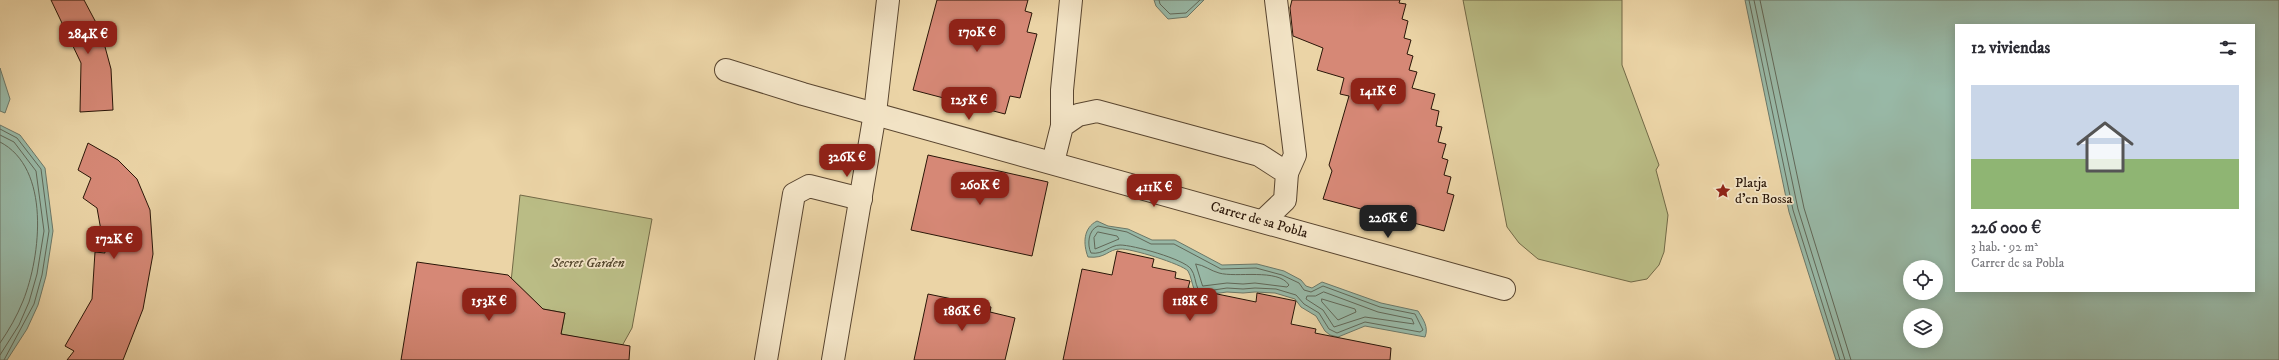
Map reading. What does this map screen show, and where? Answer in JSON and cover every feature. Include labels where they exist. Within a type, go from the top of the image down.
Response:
[{"type":"street","points":[[833,360],[875,113],[888,0]]},
{"type":"street","points":[[1053,162],[1062,126],[1062,90],[1071,0]]},
{"type":"street","points":[[1263,221],[1285,200],[1287,173],[1295,155],[1276,0]]},
{"type":"street","name":"Carrer de sa Pobla","points":[[726,70],[1504,289]]},
{"type":"street","points":[[1062,126],[1078,115],[1097,111],[1259,155],[1287,173]]},
{"type":"street","points":[[766,360],[794,194],[809,186],[861,199]]},
{"type":"green space","points":[[1463,0],[1622,0],[1622,65],[1659,165],[1656,170],[1668,215],[1664,252],[1659,265],[1647,279],[1631,282],[1538,259],[1519,243],[1507,227]]},
{"type":"green space","name":"Secret Garden","points":[[520,195],[652,219],[632,328],[622,346],[561,334],[565,313],[543,309],[517,284],[511,282]]},
{"type":"water","points":[[1154,0],[1204,0],[1187,17],[1168,19],[1156,6]]},
{"type":"water","points":[[1745,0],[2279,0],[2279,360],[1836,360],[1789,212]]},
{"type":"water","points":[[0,68],[10,99],[5,113],[0,111]]},
{"type":"water","points":[[0,125],[20,135],[45,168],[53,231],[46,276],[38,305],[27,329],[7,360],[0,360]]},
{"type":"water","points":[[1097,221],[1108,226],[1128,229],[1152,240],[1175,240],[1222,265],[1257,264],[1284,271],[1301,280],[1306,286],[1312,288],[1322,282],[1381,303],[1418,311],[1426,326],[1425,337],[1365,326],[1338,337],[1330,335],[1325,331],[1316,316],[1301,307],[1295,299],[1275,293],[1255,292],[1227,292],[1205,295],[1194,289],[1189,273],[1184,268],[1156,257],[1126,249],[1116,249],[1099,257],[1088,257],[1085,247],[1085,237],[1092,224]]},
{"type":"building","points":[[51,0],[84,0],[101,32],[111,69],[113,110],[80,112],[81,63]]},
{"type":"building","points":[[937,0],[1028,0],[1025,11],[1032,13],[1027,32],[1037,34],[1020,98],[1010,96],[1005,114],[913,90]]},
{"type":"building","points":[[1292,0],[1400,0],[1399,3],[1406,4],[1402,19],[1408,21],[1404,38],[1411,40],[1407,54],[1413,56],[1409,70],[1417,72],[1412,88],[1435,94],[1431,109],[1439,111],[1436,126],[1442,127],[1438,142],[1446,144],[1442,158],[1448,160],[1444,175],[1451,177],[1447,193],[1454,195],[1444,231],[1323,199],[1332,171],[1329,165],[1349,96],[1340,94],[1344,78],[1317,70],[1323,48],[1293,36],[1290,8]]},
{"type":"building","points":[[88,143],[118,160],[137,179],[150,210],[153,254],[143,309],[123,360],[67,360],[74,351],[65,346],[92,299],[95,252],[105,253],[97,208],[83,198],[91,178],[78,170]]},
{"type":"building","points":[[928,155],[1048,182],[1032,256],[911,230]]},
{"type":"building","points":[[1117,251],[1154,259],[1152,267],[1176,272],[1175,278],[1190,281],[1188,288],[1256,302],[1257,293],[1296,301],[1291,324],[1316,329],[1315,333],[1391,348],[1390,360],[1063,360],[1082,269],[1112,275]]},
{"type":"building","points":[[417,262],[508,275],[543,309],[565,313],[561,334],[630,346],[629,360],[401,360]]},
{"type":"building","points":[[928,294],[991,307],[990,312],[1015,318],[1005,360],[914,360]]},
{"type":"place","name":"Platja d'en Bossa","points":[[1723,191]]}]
